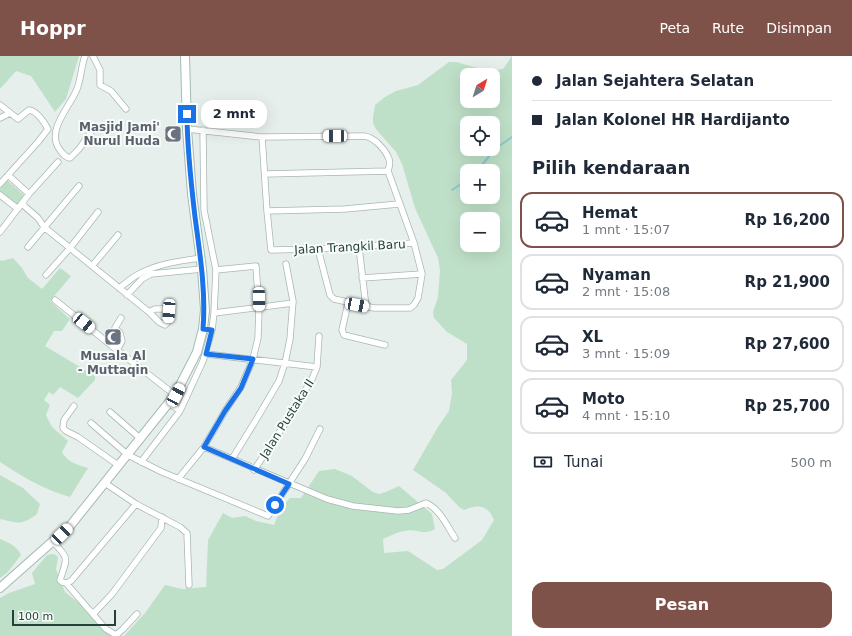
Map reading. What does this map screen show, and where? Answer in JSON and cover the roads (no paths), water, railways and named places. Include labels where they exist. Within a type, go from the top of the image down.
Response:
[{"type":"main road","points":[[0,588],[70,526],[141,439],[176,395],[207,330],[201,258],[192,194],[187,129],[185,56]]},
{"type":"street","points":[[84,56],[77,89],[60,120],[55,133],[56,144],[63,154],[70,158],[79,149],[95,126]]},
{"type":"street","points":[[93,56],[100,70],[100,85],[112,91],[126,109]]},
{"type":"street","points":[[0,105],[18,119],[29,110],[32,110],[48,129],[0,184]]},
{"type":"street","points":[[0,118],[10,113]]},
{"type":"street","name":"Jalan Trangkil Baru","points":[[187,129],[262,137],[367,136],[380,144],[389,160],[388,171],[414,243],[318,249],[271,250],[266,211],[262,137]]},
{"type":"street","points":[[141,462],[180,411],[206,354],[207,330],[214,313],[216,270],[204,210],[203,130]]},
{"type":"street","points":[[0,232],[29,194],[58,162]]},
{"type":"street","points":[[265,174],[388,171]]},
{"type":"street","points":[[8,175],[29,194]]},
{"type":"street","points":[[28,247],[79,186]]},
{"type":"street","points":[[0,195],[18,209]]},
{"type":"street","points":[[22,204],[38,218],[44,227],[149,312]]},
{"type":"street","points":[[266,211],[345,209],[399,204]]},
{"type":"street","points":[[46,275],[70,248],[98,212]]},
{"type":"street","points":[[92,266],[118,235]]},
{"type":"street","points":[[318,249],[330,295],[334,299],[374,308],[413,307],[418,298],[422,274],[414,243]]},
{"type":"street","points":[[358,247],[366,307]]},
{"type":"street","points":[[119,288],[168,264],[201,258]]},
{"type":"street","points":[[232,459],[279,381],[285,363],[290,339],[293,303],[286,264]]},
{"type":"street","points":[[178,479],[204,447],[225,411],[241,388],[253,359],[258,338],[259,308],[256,266],[216,270]]},
{"type":"street","points":[[127,295],[139,278],[151,274],[202,269]]},
{"type":"street","points":[[362,278],[422,274]]},
{"type":"street","points":[[55,300],[176,395]]},
{"type":"street","points":[[214,313],[293,303]]},
{"type":"street","points":[[348,303],[342,330],[344,335],[385,345]]},
{"type":"street","points":[[117,350],[122,341],[120,333],[115,328],[121,318]]},
{"type":"street","points":[[206,354],[317,367],[319,336]]},
{"type":"street","name":"Jalan Pustaka II","points":[[254,470],[305,392],[317,367]]},
{"type":"street","points":[[169,403],[180,411]]},
{"type":"street","points":[[74,406],[64,420],[63,428],[118,466]]},
{"type":"street","points":[[110,412],[141,439]]},
{"type":"street","points":[[91,423],[128,455],[141,462],[268,516],[305,459],[320,429]]},
{"type":"street","points":[[204,447],[289,484],[327,499],[353,506],[398,511],[409,510],[426,503],[433,506],[455,538]]},
{"type":"street","points":[[105,483],[136,504],[180,527],[187,533],[189,585]]},
{"type":"street","points":[[66,583],[71,581],[136,504]]},
{"type":"street","points":[[91,612],[95,612],[116,588],[160,528],[162,517]]},
{"type":"street","points":[[53,542],[66,555],[60,580],[66,583],[106,629],[116,635],[137,614]]},
{"type":"waterway","points":[[483,164],[495,149],[512,137]]},
{"type":"waterway","points":[[452,190],[460,185]]},
{"type":"place","name":"Masjid Jami' Nurul Huda","points":[[173,134]]},
{"type":"place","name":"Musala Al - Muttaqin","points":[[113,337]]}]
